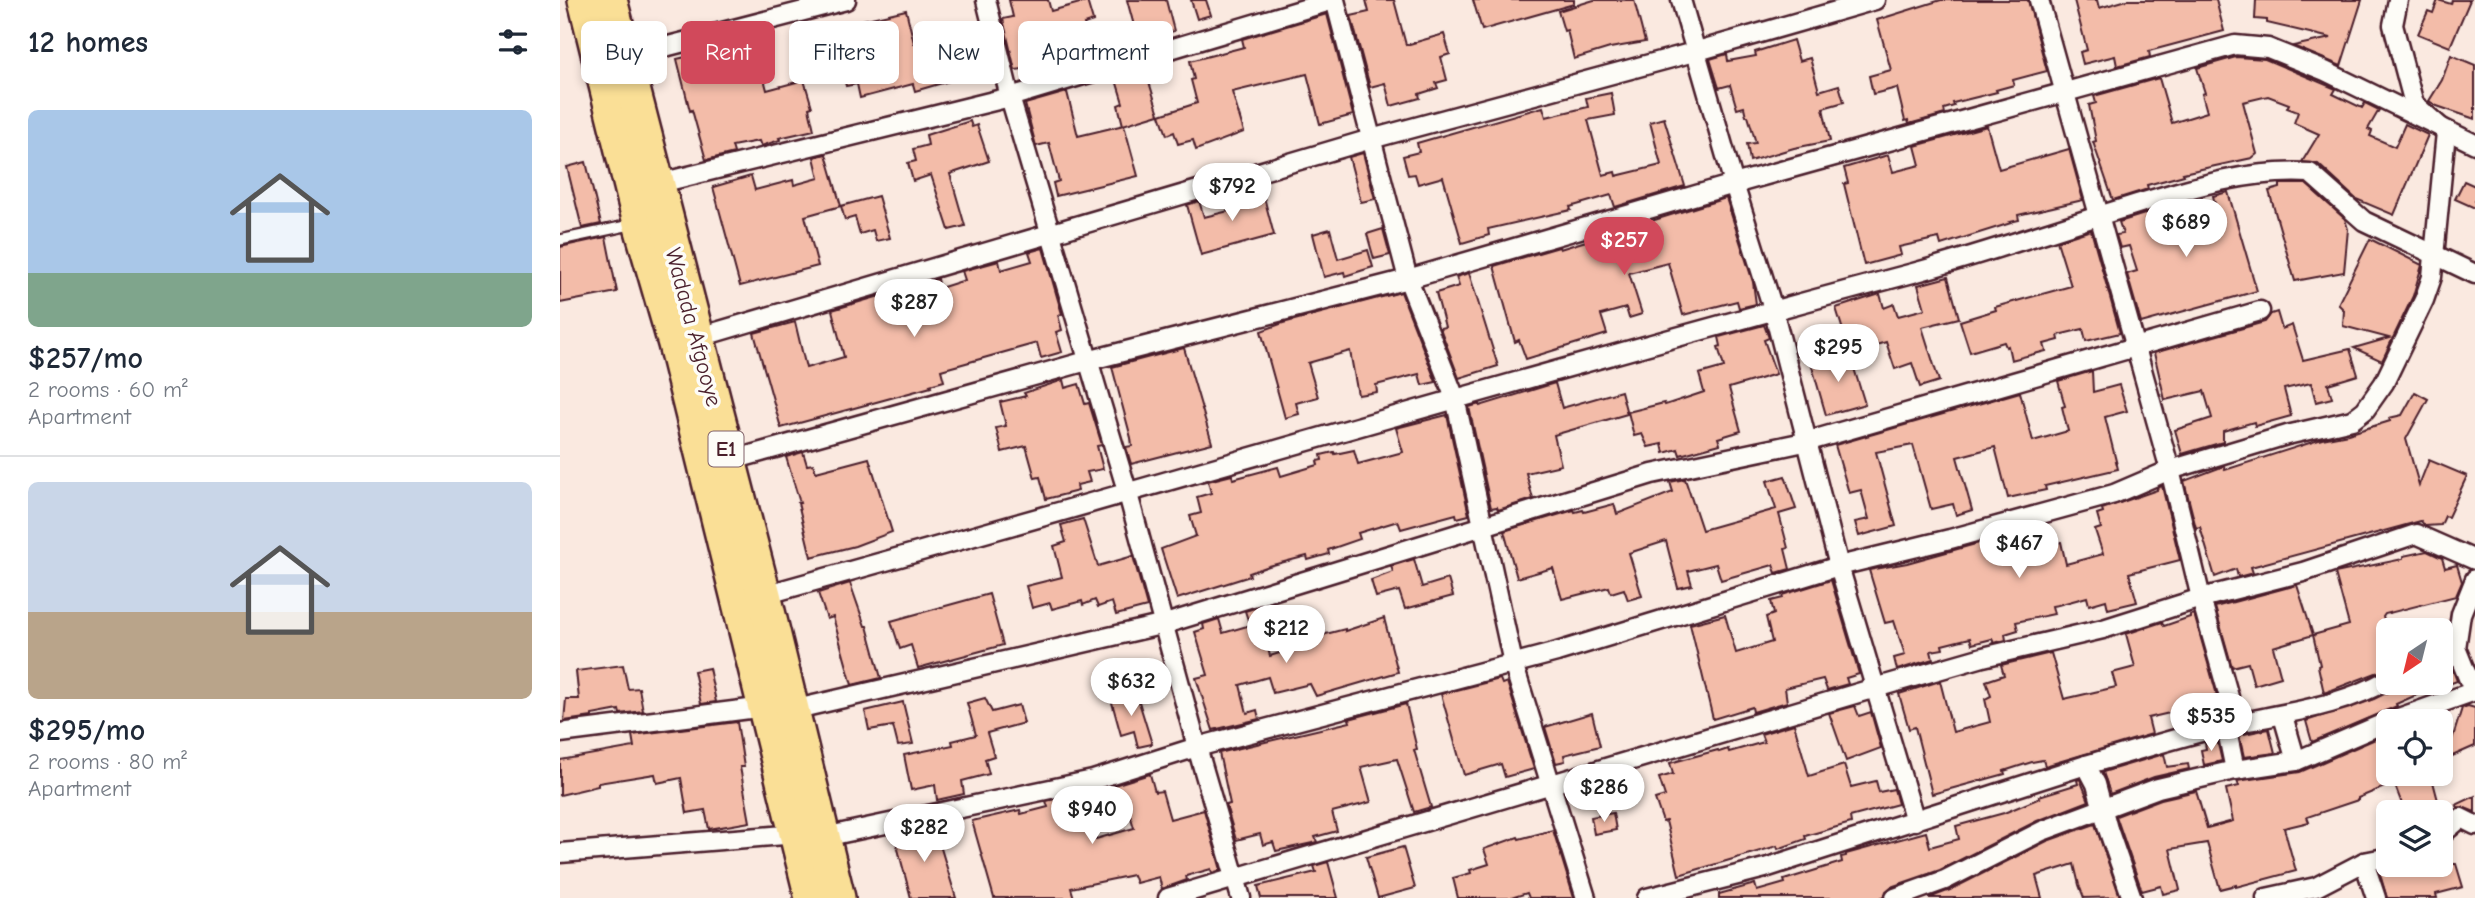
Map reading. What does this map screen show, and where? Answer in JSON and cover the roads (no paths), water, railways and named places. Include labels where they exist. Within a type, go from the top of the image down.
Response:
[{"type":"highway","name":"Wadada Afgooye","points":[[585,0],[640,223],[779,708],[810,835],[838,898]]},
{"type":"highway","name":"Wadada Afgooye","points":[[610,0],[616,21]]},
{"type":"highway","name":"Wadada Afgooye","points":[[632,84],[764,595],[779,708]]},
{"type":"highway","name":"Wadada Afgooye","points":[[810,835],[812,898]]},
{"type":"street","points":[[667,46],[846,0]]},
{"type":"street","points":[[986,0],[1010,97],[1128,494],[1241,898]]},
{"type":"street","points":[[656,184],[1010,97],[1334,0],[1408,279],[1455,398],[1513,663],[1586,898]]},
{"type":"street","points":[[1681,0],[1694,52],[1773,309],[1839,566],[1915,821]]},
{"type":"street","points":[[696,338],[1371,139],[1875,0]]},
{"type":"street","points":[[2039,0],[2170,470],[2201,598],[2229,697],[2226,726],[2235,770]]},
{"type":"street","points":[[2398,0],[2393,24],[2414,104],[2446,132]]},
{"type":"street","points":[[729,461],[1087,361],[1408,279],[1734,184],[2235,45],[2268,48],[2325,71],[2475,144]]},
{"type":"street","points":[[560,853],[810,835],[1093,780],[1197,747],[1558,652],[1839,566],[2114,494],[2170,470],[2287,435],[2352,420],[2365,410],[2384,383],[2424,300],[2432,277],[2446,132]]},
{"type":"street","points":[[764,595],[1128,494],[1455,398],[1919,271],[2228,178],[2310,173],[2364,221],[2475,274]]},
{"type":"street","points":[[560,733],[779,708],[1165,624],[1652,474],[1809,441],[2260,312]]},
{"type":"street","points":[[1168,898],[1983,657],[2103,629],[2201,598],[2304,572],[2416,534],[2475,560]]},
{"type":"street","points":[[2454,634],[2475,579]]},
{"type":"street","points":[[2422,709],[2474,690],[2454,660]]},
{"type":"street","points":[[1647,898],[1670,896],[1765,868],[2086,765],[2226,726],[2283,716],[2376,687]]},
{"type":"street","points":[[2283,716],[2296,761]]},
{"type":"street","points":[[1895,898],[1945,880],[2042,831],[2158,788],[2235,770],[2296,761],[2376,727]]},
{"type":"street","points":[[2086,765],[2096,784],[2132,898]]},
{"type":"street","points":[[2453,825],[2461,818],[2475,825]]},
{"type":"street","points":[[2266,898],[2316,887],[2364,862],[2376,860]]},
{"type":"street","points":[[2364,862],[2376,898]]},
{"type":"lane","points":[[560,240],[640,223]]}]
